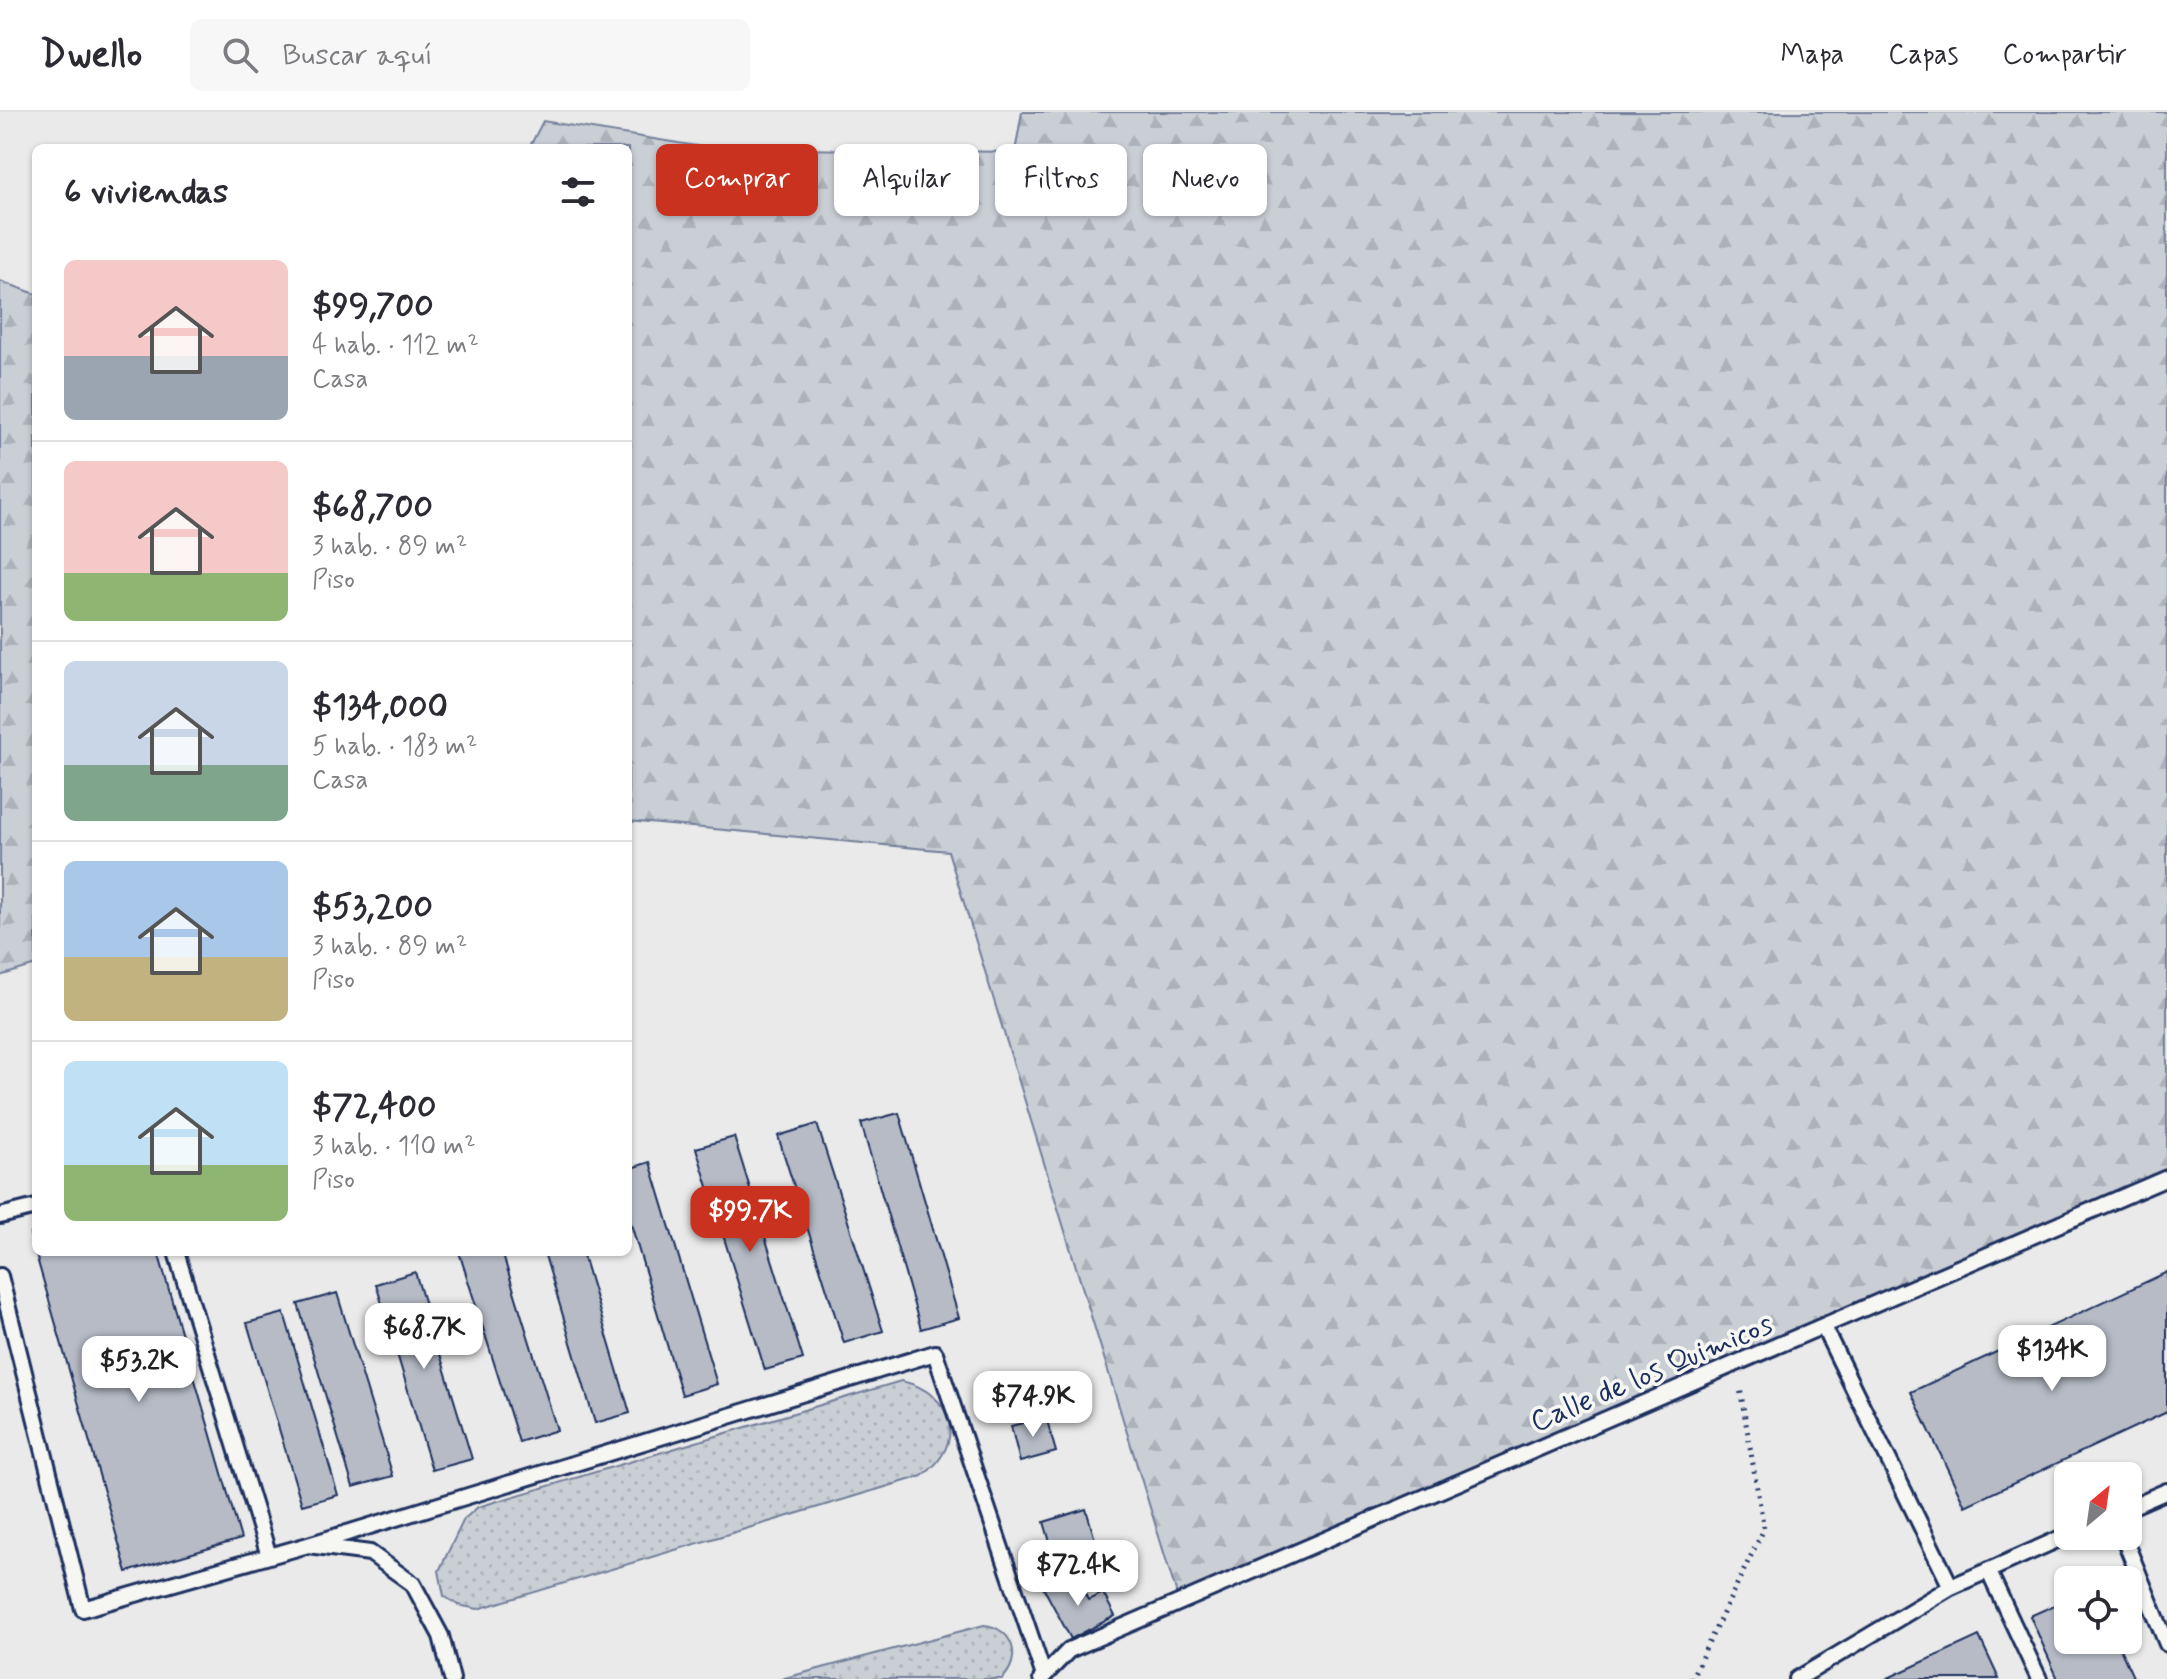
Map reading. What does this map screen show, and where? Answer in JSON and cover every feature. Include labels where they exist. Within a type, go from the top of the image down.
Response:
[{"type":"lane","name":"Calle de los Quimicos","points":[[1042,1678],[1069,1650],[2167,1178]]},
{"type":"lane","points":[[0,1216],[32,1208]]},
{"type":"lane","points":[[177,1256],[269,1556]]},
{"type":"lane","points":[[0,1276],[83,1609],[308,1545],[935,1353],[1042,1678]]},
{"type":"lane","points":[[1823,1326],[1951,1587]]},
{"type":"lane","points":[[2142,1502],[2167,1491]]},
{"type":"lane","points":[[1797,1679],[1951,1587],[2054,1541]]},
{"type":"lane","points":[[308,1545],[370,1553],[413,1584],[441,1636],[452,1679]]},
{"type":"lane","points":[[2129,1550],[2167,1644]]},
{"type":"lane","points":[[1988,1570],[2039,1679]]},
{"type":"path","points":[[1691,1679],[1764,1529],[1736,1364]]},
{"type":"green space","points":[[1022,112],[2167,112],[2167,1172],[1823,1326],[1177,1595],[948,851],[632,821],[632,144],[531,144],[543,121],[684,144],[656,144],[656,216],[818,216],[818,149],[834,150],[834,216],[979,216],[979,152],[995,152],[995,216],[1127,216],[1127,144],[1016,144]]},
{"type":"green space","points":[[0,281],[32,293],[32,966],[0,976]]},
{"type":"green space","points":[[901,1381],[933,1396],[949,1421],[945,1449],[922,1476],[478,1609],[458,1605],[444,1596],[439,1571],[464,1519],[478,1507]]},
{"type":"green space","points":[[984,1625],[1002,1632],[1012,1645],[1012,1662],[1002,1679],[781,1679]]},
{"type":"building","points":[[899,1113],[959,1318],[921,1329],[861,1123]]},
{"type":"building","points":[[817,1124],[883,1331],[844,1343],[778,1136]]},
{"type":"building","points":[[734,1137],[803,1359],[765,1370],[696,1148]]},
{"type":"building","points":[[650,1162],[717,1384],[682,1395],[632,1227],[632,1168]]},
{"type":"building","points":[[36,1256],[159,1256],[241,1539],[127,1572]]},
{"type":"building","points":[[460,1256],[503,1256],[557,1430],[519,1442]]},
{"type":"building","points":[[545,1256],[583,1256],[630,1413],[595,1423]]},
{"type":"building","points":[[415,1272],[472,1459],[432,1470],[376,1284]]},
{"type":"building","points":[[2167,1272],[2167,1412],[1965,1506],[1911,1392]]},
{"type":"building","points":[[337,1293],[393,1476],[353,1487],[298,1304]]},
{"type":"building","points":[[284,1313],[338,1495],[302,1505],[247,1323]]},
{"type":"building","points":[[1046,1417],[1056,1452],[1020,1462],[1011,1426]]},
{"type":"building","points":[[1086,1509],[1096,1543],[1054,1555],[1044,1522]]},
{"type":"building","points":[[1065,1576],[1073,1592],[1082,1588],[1088,1600],[1103,1593],[1115,1616],[1071,1639],[1043,1587]]},
{"type":"building","points":[[2054,1605],[2054,1654],[2122,1654],[2134,1679],[2058,1679],[2030,1616]]},
{"type":"building","points":[[1979,1636],[1999,1679],[1886,1679]]}]
